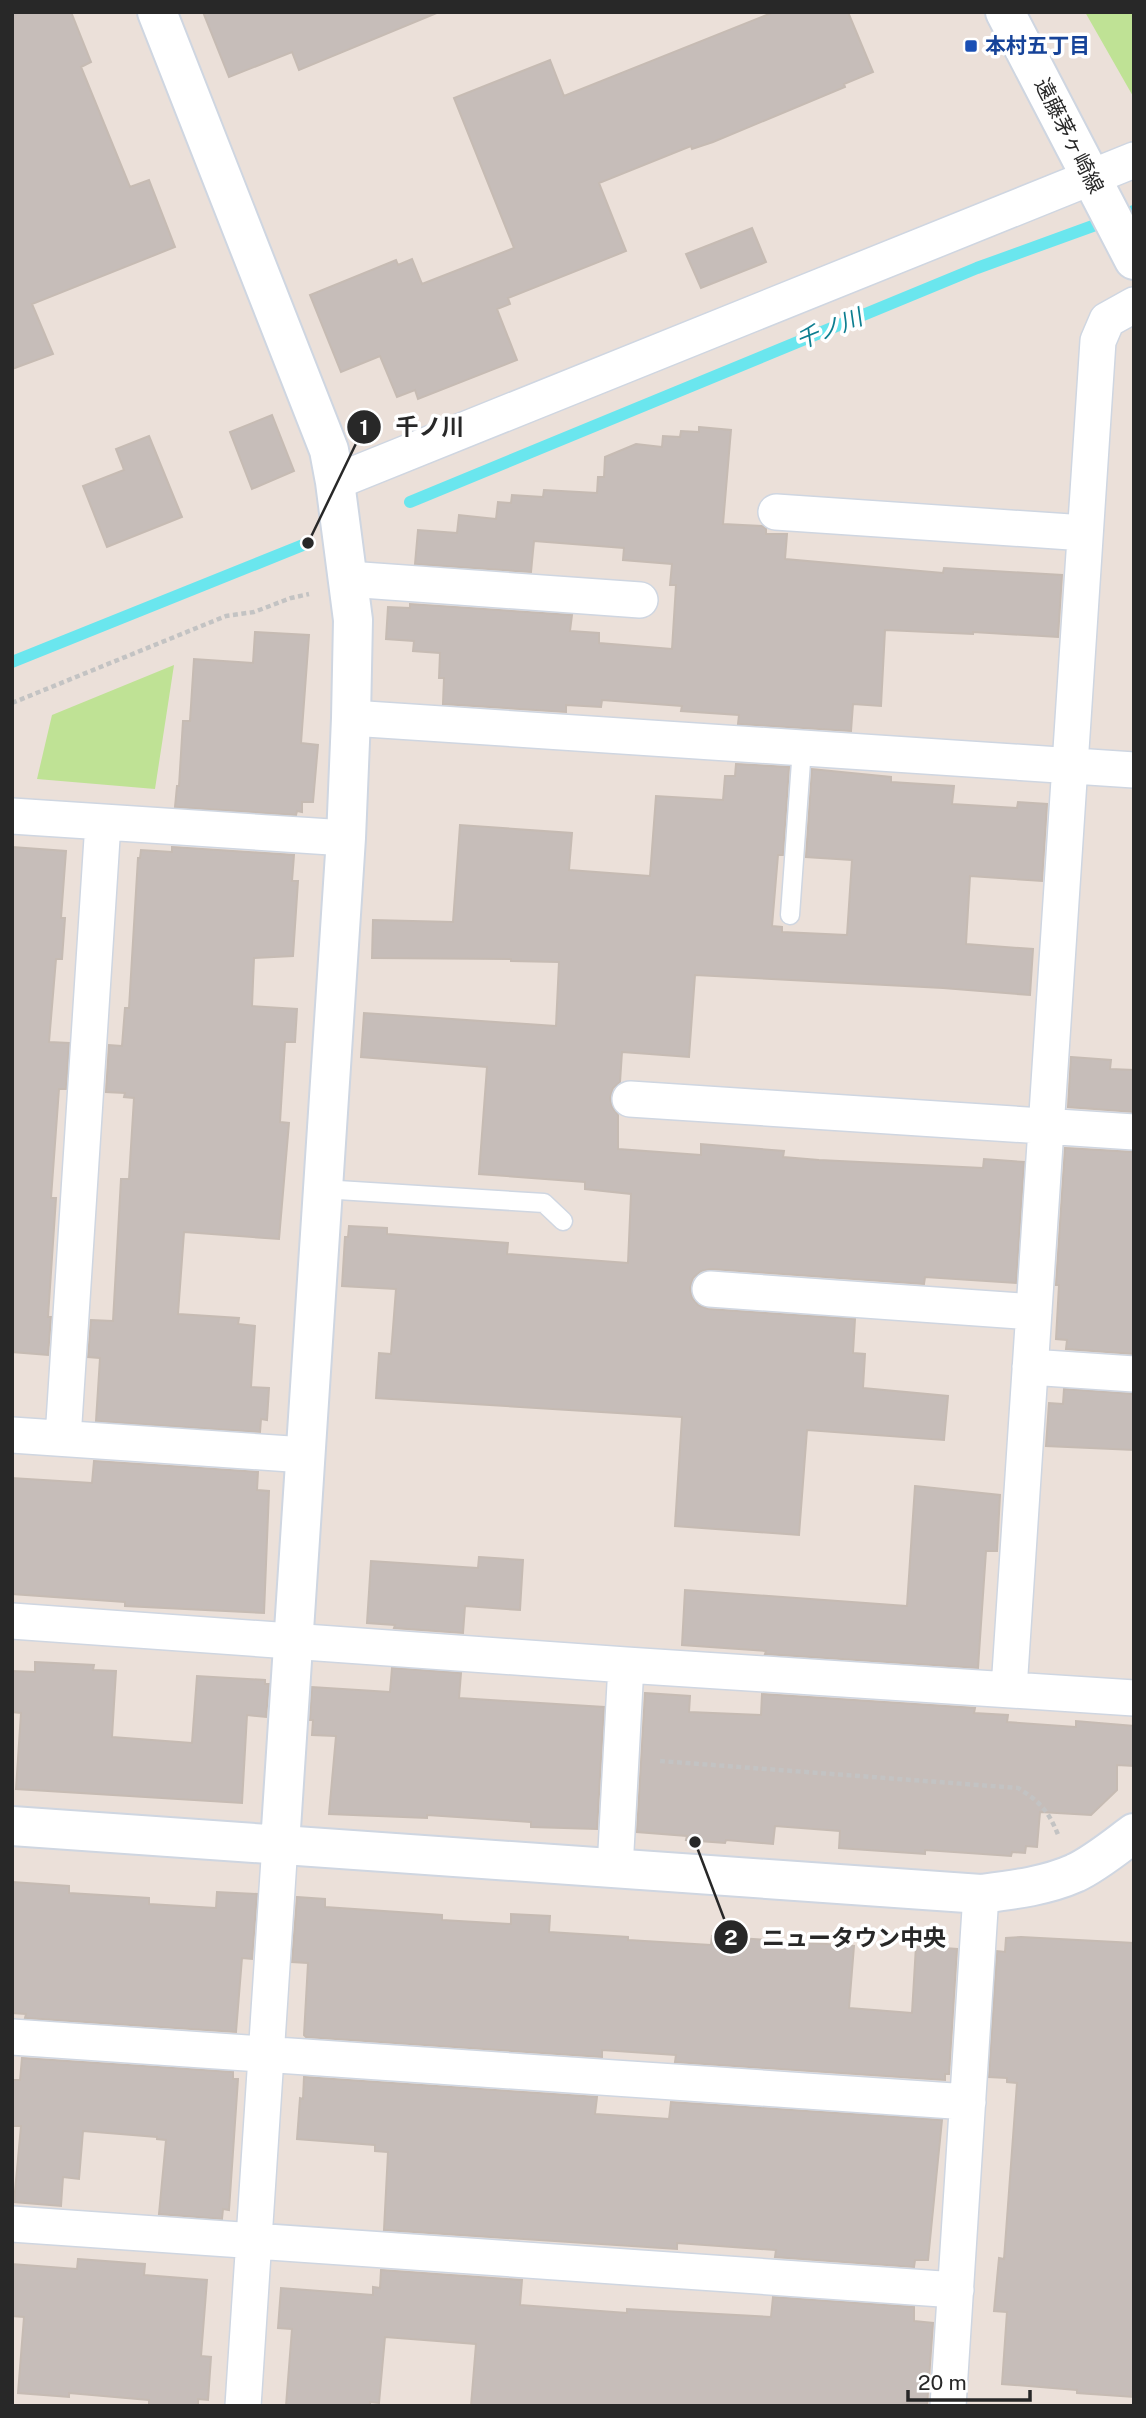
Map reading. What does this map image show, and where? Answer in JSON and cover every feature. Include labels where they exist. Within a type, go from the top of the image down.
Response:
[{"type":"street","points":[[157,12],[329,450],[353,620],[346,838],[243,2406]]},
{"type":"street","name":"遠藤茅ヶ崎線","points":[[1005,12],[1134,260]]},
{"type":"street","points":[[335,482],[1096,189],[1134,160]]},
{"type":"street","points":[[1009,1689],[1098,341],[1107,320],[1134,305]]},
{"type":"street","points":[[776,512],[1085,533]]},
{"type":"street","points":[[348,583],[640,600]]},
{"type":"street","points":[[351,718],[1134,770]]},
{"type":"street","points":[[12,817],[346,838]]},
{"type":"street","points":[[62,1438],[103,822]]},
{"type":"street","points":[[630,1099],[1134,1132]]},
{"type":"street","points":[[710,1289],[1034,1312]]},
{"type":"street","points":[[1030,1367],[1134,1374]]},
{"type":"street","points":[[12,1435],[305,1455]]},
{"type":"street","points":[[12,1621],[1134,1698]]},
{"type":"street","points":[[615,1868],[626,1665]]},
{"type":"street","points":[[12,1826],[981,1894],[1026,1888],[1074,1873],[1108,1853],[1134,1833]]},
{"type":"street","points":[[948,2406],[981,1894]]},
{"type":"street","points":[[12,2037],[968,2102]]},
{"type":"street","points":[[12,2224],[956,2290]]},
{"type":"lane","points":[[790,915],[802,748]]},
{"type":"lane","points":[[322,1189],[544,1203],[563,1221]]},
{"type":"path","points":[[12,703],[226,616],[254,612],[291,597],[348,583]]},
{"type":"path","points":[[621,1758],[1018,1788],[1038,1800],[1051,1817],[1074,1873]]},
{"type":"green space","points":[[1085,12],[1134,12],[1134,98]]},
{"type":"green space","points":[[174,665],[155,789],[37,779],[52,715]]},
{"type":"building","points":[[12,12],[71,12],[91,62],[81,67],[130,187],[149,180],[175,247],[32,304],[53,354],[12,369]]},
{"type":"building","points":[[203,12],[437,13],[299,70],[292,52],[229,77]]},
{"type":"building","points":[[774,12],[848,12],[873,72],[844,84],[845,87],[713,142],[692,149],[691,146],[599,183],[626,251],[508,298],[510,304],[497,309],[517,360],[418,399],[415,390],[397,397],[380,356],[341,372],[310,295],[396,260],[398,265],[412,259],[422,284],[514,248],[454,98],[550,60],[564,96]]},
{"type":"building","points":[[752,228],[766,262],[701,288],[686,254]]},
{"type":"building","points":[[272,415],[294,471],[252,489],[230,432]]},
{"type":"building","points":[[699,427],[731,430],[723,524],[762,526],[766,529],[766,534],[787,534],[785,559],[943,573],[944,568],[1062,575],[1058,637],[885,630],[881,706],[853,704],[851,731],[738,724],[739,715],[681,711],[682,706],[602,700],[601,707],[566,705],[566,712],[443,704],[444,678],[439,678],[440,653],[413,651],[414,641],[386,639],[388,607],[410,608],[410,604],[572,615],[570,631],[599,633],[599,643],[672,649],[676,585],[670,585],[672,564],[623,560],[624,548],[534,541],[531,572],[415,564],[418,530],[457,533],[459,515],[496,519],[498,502],[511,503],[512,495],[543,497],[544,490],[597,493],[598,477],[604,477],[605,457],[636,444],[662,447],[663,436],[680,437],[681,431],[699,432]]},
{"type":"building","points":[[149,436],[182,517],[107,547],[83,486],[124,470],[116,449]]},
{"type":"building","points":[[255,632],[309,635],[301,743],[318,745],[313,802],[302,802],[302,812],[297,811],[296,815],[175,807],[183,721],[190,721],[194,659],[253,663]]},
{"type":"building","points":[[736,764],[789,767],[783,855],[778,855],[772,926],[782,927],[782,932],[847,935],[852,860],[806,857],[812,769],[891,777],[891,782],[954,786],[952,804],[1017,808],[1018,802],[1047,804],[1042,881],[970,876],[966,944],[1033,949],[1030,995],[695,975],[689,1057],[622,1052],[620,1082],[613,1088],[610,1098],[618,1115],[618,1149],[701,1155],[701,1144],[784,1151],[783,1157],[819,1160],[983,1168],[984,1159],[1024,1162],[1016,1283],[925,1277],[924,1284],[711,1269],[701,1271],[693,1278],[690,1288],[692,1298],[698,1305],[708,1309],[855,1319],[853,1353],[865,1354],[863,1388],[948,1396],[944,1440],[807,1430],[799,1535],[675,1526],[682,1417],[376,1398],[379,1353],[391,1354],[396,1289],[342,1286],[345,1237],[348,1237],[349,1226],[387,1228],[387,1234],[508,1243],[507,1254],[628,1263],[631,1194],[585,1189],[585,1182],[479,1174],[487,1067],[361,1057],[364,1013],[556,1026],[559,962],[372,958],[373,920],[453,922],[460,825],[572,833],[569,870],[650,876],[656,796],[723,800],[725,776],[735,776]]},
{"type":"building","points":[[12,847],[66,851],[61,918],[65,918],[62,959],[56,959],[49,1042],[69,1043],[66,1089],[59,1089],[51,1198],[56,1198],[48,1355],[12,1352]]},
{"type":"building","points":[[172,847],[294,855],[292,881],[298,881],[293,956],[254,958],[252,1006],[297,1009],[295,1042],[285,1042],[280,1122],[289,1123],[279,1239],[184,1232],[178,1314],[239,1318],[238,1324],[255,1326],[251,1387],[269,1388],[267,1420],[261,1419],[260,1432],[96,1421],[100,1358],[88,1357],[91,1320],[113,1321],[121,1179],[129,1179],[134,1098],[124,1097],[125,1093],[106,1092],[109,1045],[122,1046],[125,1008],[129,1008],[138,858],[141,850],[172,852]]},
{"type":"building","points":[[1071,1057],[1111,1060],[1110,1069],[1134,1070],[1134,1112],[1068,1107]]},
{"type":"building","points":[[1065,1148],[1134,1152],[1134,1354],[1066,1349],[1067,1340],[1056,1339],[1059,1285],[1056,1285]]},
{"type":"building","points":[[1064,1389],[1134,1394],[1134,1450],[1046,1446],[1049,1403],[1063,1404]]},
{"type":"building","points":[[94,1461],[258,1472],[257,1490],[269,1491],[264,1613],[125,1606],[125,1602],[12,1594],[12,1478],[92,1483]]},
{"type":"building","points":[[915,1486],[1000,1495],[997,1551],[986,1551],[978,1668],[765,1654],[766,1651],[682,1645],[685,1590],[907,1606]]},
{"type":"building","points":[[479,1557],[523,1560],[520,1610],[465,1606],[463,1633],[394,1628],[395,1625],[367,1623],[371,1561],[478,1568]]},
{"type":"building","points":[[35,1662],[94,1665],[93,1670],[116,1671],[112,1737],[192,1743],[197,1676],[265,1680],[265,1684],[269,1684],[266,1717],[247,1715],[242,1803],[16,1789],[21,1713],[12,1712],[12,1671],[35,1672]]},
{"type":"building","points":[[392,1668],[461,1673],[459,1698],[604,1707],[597,1829],[531,1827],[531,1822],[427,1815],[427,1818],[329,1814],[336,1736],[312,1735],[312,1687],[390,1692]]},
{"type":"building","points":[[645,1693],[690,1696],[689,1712],[761,1715],[762,1694],[975,1708],[974,1713],[1008,1715],[1007,1722],[1076,1727],[1076,1721],[1134,1726],[1134,1766],[1117,1765],[1117,1790],[1091,1815],[1040,1812],[1037,1847],[1026,1846],[1025,1853],[1012,1852],[1011,1856],[839,1848],[840,1831],[775,1826],[773,1844],[686,1840],[687,1836],[637,1832]]},
{"type":"building","points":[[12,1882],[69,1886],[69,1893],[149,1898],[149,1904],[216,1908],[217,1892],[257,1894],[252,1959],[242,1958],[236,2032],[25,2018],[26,2014],[12,2013]]},
{"type":"building","points":[[297,1897],[325,1899],[325,1907],[442,1915],[442,1920],[511,1924],[511,1914],[550,1916],[549,1932],[628,1937],[628,1940],[711,1945],[712,1936],[854,1946],[849,2008],[912,2013],[916,1946],[957,1949],[949,2074],[945,2074],[945,2080],[675,2062],[676,2055],[602,2050],[602,2057],[306,2037],[308,1963],[292,1962]]},
{"type":"building","points":[[1006,1938],[1134,1943],[1134,2397],[1002,2384],[1007,2312],[994,2311],[999,2258],[1004,2259],[1017,2083],[1007,2082],[1007,2078],[989,2077],[997,1951],[1005,1952]]},
{"type":"building","points":[[22,2058],[233,2072],[233,2079],[238,2079],[229,2210],[223,2209],[222,2219],[159,2214],[166,2140],[83,2131],[79,2179],[63,2177],[61,2206],[14,2202],[21,2126],[12,2126],[12,2080],[20,2080]]},
{"type":"building","points":[[304,2077],[597,2097],[595,2114],[669,2119],[671,2102],[942,2120],[928,2260],[915,2260],[914,2267],[775,2257],[776,2250],[677,2243],[677,2249],[384,2230],[388,2152],[375,2151],[375,2145],[297,2139]]},
{"type":"building","points":[[78,2259],[145,2264],[144,2275],[207,2280],[201,2356],[211,2357],[208,2400],[198,2399],[198,2406],[149,2406],[149,2400],[69,2393],[69,2397],[18,2393],[24,2317],[12,2316],[12,2264],[77,2269]]},
{"type":"building","points":[[381,2270],[522,2280],[520,2305],[627,2313],[627,2309],[771,2317],[773,2297],[914,2307],[914,2321],[933,2323],[927,2406],[471,2406],[476,2344],[385,2337],[379,2403],[370,2402],[370,2406],[286,2406],[292,2329],[278,2328],[281,2288],[373,2295],[373,2287],[380,2288]]},
{"type":"waterway","name":"千ノ川","points":[[410,502],[977,268],[1134,211]]},
{"type":"waterway","name":"千ノ川","points":[[12,662],[308,543]]},
{"type":"place","name":"本村五丁目","points":[[971,46]]},
{"type":"place","name":"千ノ川","points":[[308,543]]},
{"type":"place","name":"ニュータウン中央","points":[[695,1842]]}]
